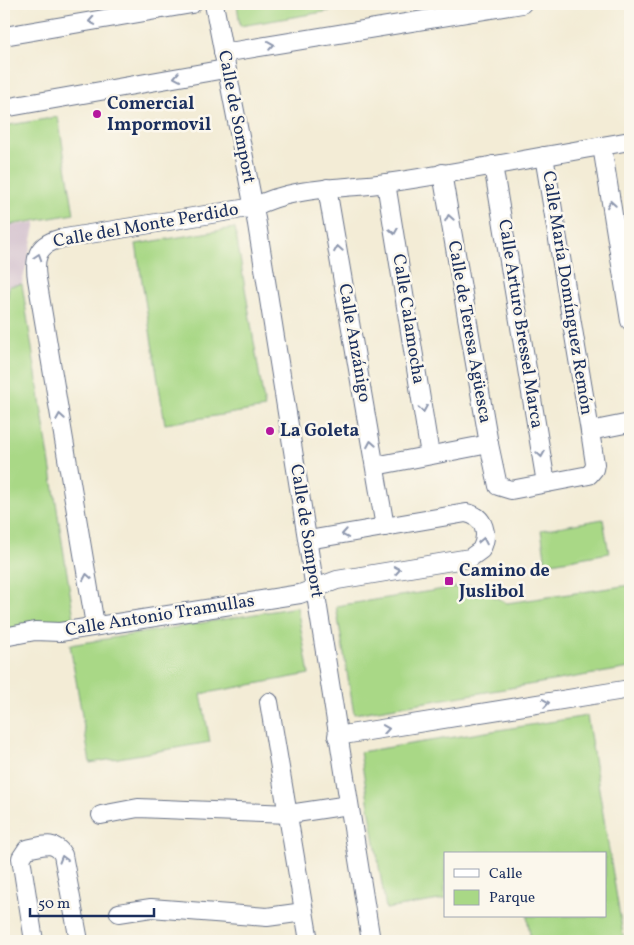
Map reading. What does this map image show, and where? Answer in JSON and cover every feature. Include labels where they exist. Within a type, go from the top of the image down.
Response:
[{"type":"street","points":[[4,36],[192,4]]},
{"type":"street","name":"Calle de Somport","points":[[214,4],[254,207],[371,941]]},
{"type":"street","points":[[4,108],[224,61],[522,4]]},
{"type":"street","name":"Calle del Monte Perdido","points":[[95,626],[35,264],[36,255],[42,246],[59,239],[254,207],[270,199],[327,188],[386,183],[630,141]]},
{"type":"street","points":[[602,146],[630,321]]},
{"type":"street","name":"Calle María Domínguez Remón","points":[[544,156],[590,431]]},
{"type":"street","name":"Calle Arturo Bressel Marca","points":[[493,165],[546,483]]},
{"type":"street","name":"Calle de Teresa Agüesca","points":[[442,174],[496,483],[501,488],[511,490],[546,483]]},
{"type":"street","name":"Calle Calamocha","points":[[386,183],[430,455]]},
{"type":"street","name":"Calle Anzánigo","points":[[327,188],[385,527]]},
{"type":"street","points":[[546,483],[586,476],[592,472],[594,464],[590,431],[630,424]]},
{"type":"street","points":[[375,466],[488,444]]},
{"type":"street","name":"Calle Antonio Tramullas","points":[[4,637],[35,632],[60,632],[300,594],[337,580],[470,558],[481,550],[485,537],[481,519],[475,514],[466,513],[385,527]]},
{"type":"street","points":[[308,540],[385,527]]},
{"type":"street","points":[[338,736],[630,689]]},
{"type":"street","points":[[269,702],[309,941]]},
{"type":"street","points":[[101,815],[138,808],[289,814],[349,805]]},
{"type":"street","points":[[34,941],[21,858],[27,849],[50,844],[60,849],[63,855],[79,941]]},
{"type":"street","points":[[119,913],[151,908],[267,917],[304,912]]},
{"type":"shaded area","points":[[36,222],[22,284],[9,286],[4,321],[4,227]]},
{"type":"green space","points":[[237,4],[371,4],[240,26]]},
{"type":"green space","points":[[58,117],[74,214],[4,226],[4,126]]},
{"type":"green space","points":[[235,228],[265,408],[165,424],[136,244]]},
{"type":"green space","points":[[22,284],[74,618],[4,631],[4,416],[6,415],[3,383],[4,334],[9,286]]},
{"type":"green space","points":[[603,519],[609,553],[546,564],[541,530]]},
{"type":"green space","points":[[470,585],[507,603],[630,585],[630,668],[354,714],[336,606]]},
{"type":"green space","points":[[297,607],[309,674],[201,694],[210,742],[90,763],[70,645]]},
{"type":"green space","points":[[587,716],[624,941],[531,941],[527,918],[606,918],[606,852],[444,852],[444,899],[386,909],[360,752]]},
{"type":"place","name":"Comercial Impormovil","points":[[97,114]]},
{"type":"place","name":"La Goleta","points":[[270,431]]},
{"type":"place","name":"Camino de Juslibol","points":[[449,581]]}]
